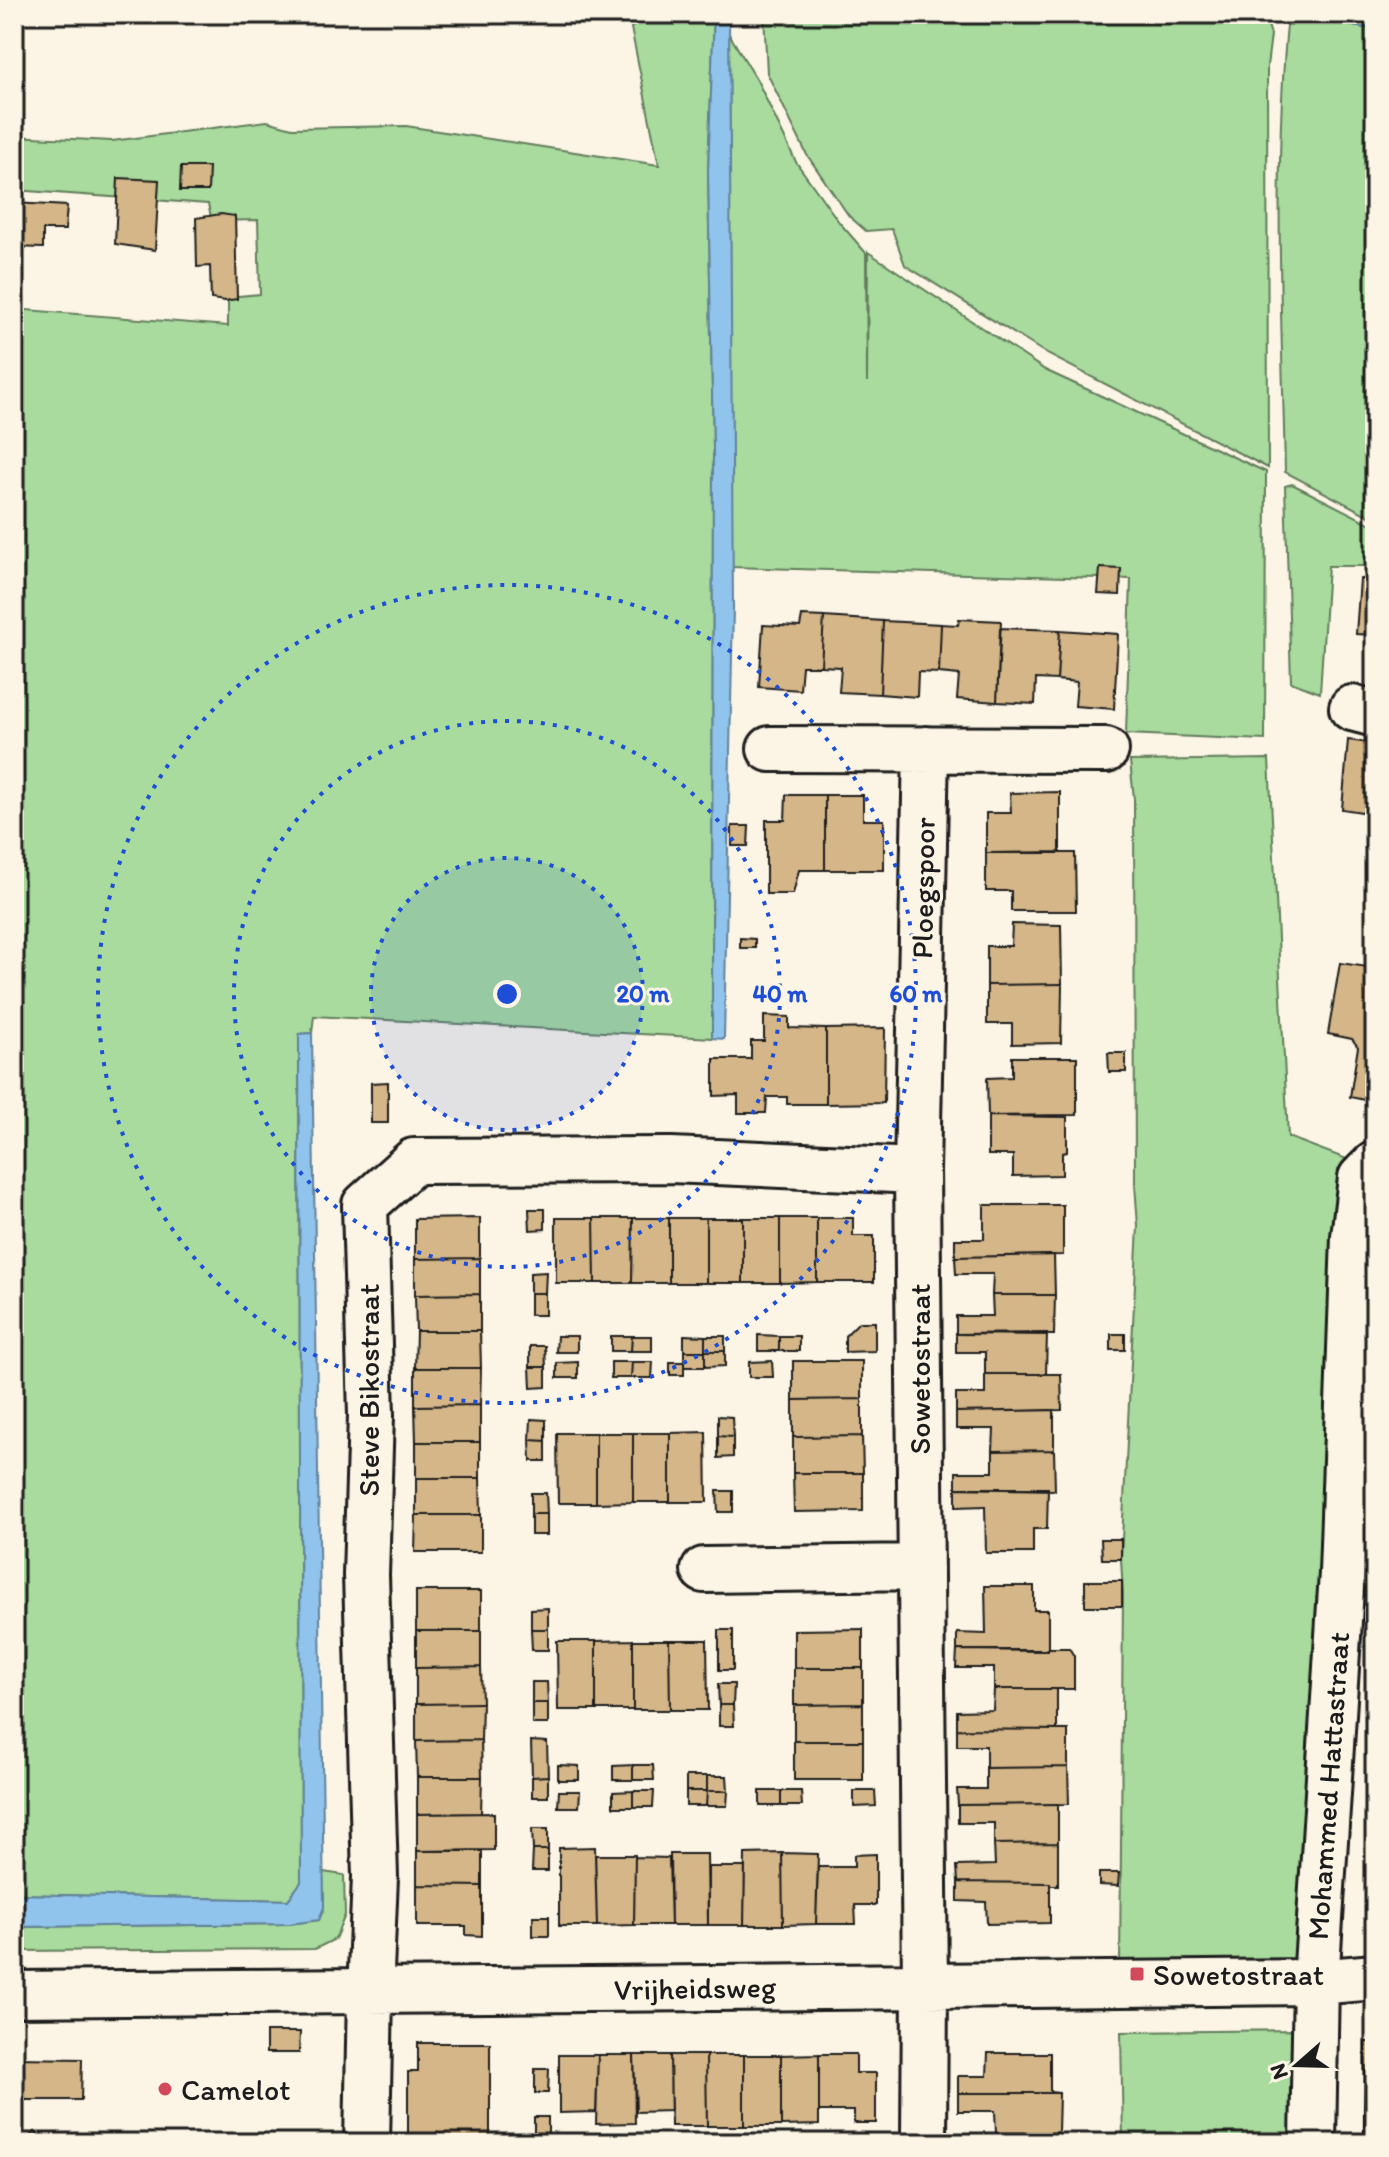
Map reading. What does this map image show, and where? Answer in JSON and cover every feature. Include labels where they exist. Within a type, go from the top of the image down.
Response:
[{"type":"street","points":[[770,749],[1106,750]]},
{"type":"street","name":"Ploegspoor","points":[[917,1171],[926,749]]},
{"type":"street","name":"Steve Bikostraat","points":[[367,2143],[375,1877],[366,1575],[371,1415],[365,1205],[414,1161],[671,1160],[917,1171]]},
{"type":"street","name":"Mohammed Hattastraat","points":[[1313,2143],[1316,1982],[1342,1573],[1354,1237],[1361,1178],[1375,1164]]},
{"type":"street","name":"Sowetostraat","points":[[917,1171],[924,2143]]},
{"type":"street","points":[[704,1570],[919,1567]]},
{"type":"street","name":"Vrijheidsweg","points":[[14,1994],[370,1994],[1316,1982],[1375,1977]]},
{"type":"green space","points":[[648,14],[714,14],[708,171],[713,447],[712,1038],[314,1016],[312,1033],[299,1034],[301,1882],[288,1900],[14,1894],[14,309],[228,326],[228,297],[260,294],[258,220],[212,221],[208,204],[14,190],[14,136],[112,141],[267,121],[292,128],[406,126],[659,165],[631,28]]},
{"type":"green space","points":[[764,14],[1265,14],[1271,35],[1267,66],[1268,468],[1047,354],[905,265],[892,229],[866,231],[849,216],[807,155],[767,73]]},
{"type":"green space","points":[[1288,14],[1375,30],[1375,519],[1285,472],[1280,186]]},
{"type":"green space","points":[[729,34],[757,80],[796,162],[839,222],[866,253],[867,382],[868,252],[1045,370],[1266,472],[1265,740],[1126,734],[1131,579],[732,567]]},
{"type":"green space","points":[[1292,484],[1375,526],[1375,566],[1328,566],[1320,693],[1291,682],[1285,486]]},
{"type":"green space","points":[[1269,759],[1288,1137],[1360,1164],[1334,1244],[1300,1964],[1120,1968],[1121,1559],[1138,1226],[1135,1184],[1134,799],[1130,761]]},
{"type":"green space","points":[[323,1872],[344,1875],[345,1915],[335,1939],[315,1949],[14,1951],[14,1927],[289,1924],[319,1920],[324,1907]]},
{"type":"green space","points":[[1298,2030],[1296,2143],[1123,2143],[1121,2032]]},
{"type":"water","points":[[714,14],[729,14],[733,608],[724,1039],[712,1038],[713,447],[708,171]]},
{"type":"water","points":[[1292,14],[1375,14],[1375,30]]},
{"type":"water","points":[[312,1033],[324,1907],[319,1920],[289,1924],[14,1927],[14,1894],[288,1900],[301,1882],[299,1034]]},
{"type":"building","points":[[181,167],[209,167],[208,191],[180,191]]},
{"type":"building","points":[[118,178],[159,180],[155,250],[115,244]]},
{"type":"building","points":[[14,203],[67,206],[65,230],[43,230],[43,248],[14,247]]},
{"type":"building","points":[[221,214],[235,216],[237,299],[225,301],[211,299],[210,266],[197,267],[196,218]]},
{"type":"building","points":[[1100,568],[1121,569],[1120,595],[1098,594]]},
{"type":"building","points":[[1360,579],[1375,580],[1375,635],[1356,634]]},
{"type":"building","points":[[802,616],[824,617],[821,666],[802,666],[800,690],[759,687],[763,625],[800,627]]},
{"type":"building","points":[[824,617],[883,621],[880,694],[839,692],[841,667],[821,666]]},
{"type":"building","points":[[959,619],[1001,621],[997,702],[957,699],[959,675],[939,673],[941,624],[958,625]]},
{"type":"building","points":[[883,621],[941,624],[939,673],[918,672],[917,697],[880,694]]},
{"type":"building","points":[[1000,628],[1060,630],[1057,680],[1036,679],[1035,704],[997,702]]},
{"type":"building","points":[[1060,630],[1118,634],[1114,709],[1075,706],[1077,682],[1057,680]]},
{"type":"building","points":[[1348,740],[1375,744],[1375,814],[1342,809]]},
{"type":"building","points":[[1060,792],[1060,852],[986,853],[986,813],[1011,813],[1010,793]]},
{"type":"building","points":[[786,795],[825,795],[825,870],[799,870],[793,894],[766,894],[766,820],[785,820]]},
{"type":"building","points":[[825,795],[863,795],[863,820],[884,820],[884,870],[825,870]]},
{"type":"building","points":[[732,826],[749,826],[748,846],[732,846]]},
{"type":"building","points":[[986,853],[1075,853],[1076,911],[1011,911],[1011,891],[986,891]]},
{"type":"building","points":[[1012,924],[1061,925],[1062,984],[987,985],[987,946],[1011,946]]},
{"type":"building","points":[[740,938],[755,939],[755,948],[740,948]]},
{"type":"building","points":[[1340,963],[1375,968],[1375,1102],[1350,1097],[1358,1047],[1352,1039],[1328,1034]]},
{"type":"building","points":[[1062,984],[1061,1043],[1012,1044],[1012,1024],[987,1024],[987,985]]},
{"type":"building","points":[[764,1016],[789,1017],[789,1028],[826,1029],[826,1104],[787,1104],[787,1097],[767,1097],[766,1113],[738,1113],[738,1095],[714,1096],[714,1059],[751,1059],[751,1041],[764,1041]]},
{"type":"building","points":[[885,1028],[884,1103],[826,1104],[826,1029]]},
{"type":"building","points":[[1108,1053],[1126,1053],[1126,1072],[1109,1072]]},
{"type":"building","points":[[1012,1057],[1077,1057],[1077,1115],[988,1116],[987,1078],[1012,1077]]},
{"type":"building","points":[[388,1082],[388,1123],[371,1123],[371,1083]]},
{"type":"building","points":[[988,1116],[1067,1117],[1067,1152],[1062,1153],[1062,1175],[1013,1176],[1013,1155],[988,1155]]},
{"type":"building","points":[[984,1205],[1063,1205],[1063,1255],[955,1257],[955,1239],[984,1239]]},
{"type":"building","points":[[529,1209],[545,1209],[545,1229],[530,1230]]},
{"type":"building","points":[[480,1218],[480,1258],[415,1259],[415,1219]]},
{"type":"building","points":[[556,1218],[594,1218],[595,1283],[556,1283]]},
{"type":"building","points":[[594,1218],[633,1218],[632,1283],[595,1283]]},
{"type":"building","points":[[633,1218],[669,1218],[669,1283],[632,1283]]},
{"type":"building","points":[[669,1218],[706,1218],[706,1283],[669,1283]]},
{"type":"building","points":[[706,1218],[743,1218],[743,1283],[706,1283]]},
{"type":"building","points":[[743,1218],[780,1218],[780,1283],[743,1283]]},
{"type":"building","points":[[780,1218],[817,1218],[817,1282],[780,1283]]},
{"type":"building","points":[[817,1218],[853,1218],[853,1236],[874,1236],[874,1282],[817,1282]]},
{"type":"building","points":[[1054,1255],[1055,1295],[992,1295],[993,1274],[956,1274],[955,1257]]},
{"type":"building","points":[[480,1258],[480,1294],[415,1295],[415,1259]]},
{"type":"building","points":[[546,1272],[545,1293],[530,1293],[530,1273]]},
{"type":"building","points":[[530,1293],[545,1293],[545,1315],[530,1315]]},
{"type":"building","points":[[480,1294],[480,1331],[416,1331],[415,1295]]},
{"type":"building","points":[[992,1295],[1055,1295],[1054,1335],[956,1334],[956,1316],[993,1316]]},
{"type":"building","points":[[859,1322],[875,1322],[875,1351],[845,1352],[845,1336]]},
{"type":"building","points":[[416,1331],[480,1331],[481,1368],[415,1368]]},
{"type":"building","points":[[1047,1333],[1046,1374],[985,1374],[985,1352],[956,1352],[956,1334]]},
{"type":"building","points":[[1111,1334],[1125,1334],[1125,1350],[1111,1350]]},
{"type":"building","points":[[684,1335],[705,1336],[705,1351],[684,1351]]},
{"type":"building","points":[[758,1335],[779,1336],[779,1351],[758,1351]]},
{"type":"building","points":[[557,1336],[577,1336],[577,1352],[556,1352]]},
{"type":"building","points":[[611,1336],[632,1336],[631,1351],[611,1351]]},
{"type":"building","points":[[632,1336],[652,1336],[652,1351],[631,1351]]},
{"type":"building","points":[[705,1336],[725,1336],[725,1351],[705,1351]]},
{"type":"building","points":[[779,1336],[799,1336],[799,1351],[779,1351]]},
{"type":"building","points":[[530,1346],[545,1346],[546,1367],[530,1367]]},
{"type":"building","points":[[684,1351],[705,1351],[705,1367],[684,1367]]},
{"type":"building","points":[[705,1351],[725,1351],[725,1366],[705,1367]]},
{"type":"building","points":[[772,1361],[773,1377],[749,1377],[749,1362]]},
{"type":"building","points":[[793,1361],[862,1361],[862,1399],[793,1400]]},
{"type":"building","points":[[578,1362],[578,1378],[557,1378],[557,1363]]},
{"type":"building","points":[[611,1362],[632,1362],[631,1378],[611,1378]]},
{"type":"building","points":[[632,1362],[653,1362],[652,1378],[631,1378]]},
{"type":"building","points":[[670,1362],[684,1362],[684,1375],[670,1375]]},
{"type":"building","points":[[530,1367],[546,1367],[546,1387],[531,1388]]},
{"type":"building","points":[[415,1368],[481,1368],[480,1405],[415,1406]]},
{"type":"building","points":[[985,1374],[1061,1374],[1062,1410],[956,1412],[956,1394],[985,1394]]},
{"type":"building","points":[[862,1399],[862,1436],[793,1437],[793,1400]]},
{"type":"building","points":[[480,1405],[480,1442],[416,1442],[415,1406]]},
{"type":"building","points":[[1054,1410],[1054,1450],[993,1451],[994,1429],[956,1429],[956,1412]]},
{"type":"building","points":[[718,1416],[732,1417],[733,1437],[718,1436]]},
{"type":"building","points":[[531,1419],[546,1420],[546,1441],[530,1440]]},
{"type":"building","points":[[706,1432],[707,1502],[670,1502],[670,1433]]},
{"type":"building","points":[[557,1433],[596,1433],[596,1503],[558,1503]]},
{"type":"building","points":[[596,1433],[633,1433],[633,1502],[596,1503]]},
{"type":"building","points":[[633,1433],[670,1433],[670,1502],[633,1502]]},
{"type":"building","points":[[718,1436],[733,1437],[733,1457],[718,1458]]},
{"type":"building","points":[[862,1436],[863,1473],[793,1473],[793,1437]]},
{"type":"building","points":[[530,1440],[546,1441],[546,1461],[531,1461]]},
{"type":"building","points":[[416,1442],[480,1442],[480,1478],[416,1478]]},
{"type":"building","points":[[1054,1450],[1055,1490],[956,1488],[956,1472],[993,1472],[993,1451]]},
{"type":"building","points":[[793,1473],[863,1473],[863,1511],[794,1512]]},
{"type":"building","points":[[416,1478],[480,1478],[481,1515],[416,1515]]},
{"type":"building","points":[[956,1488],[1048,1488],[1047,1529],[1033,1529],[1033,1553],[986,1553],[985,1506],[956,1507]]},
{"type":"building","points":[[717,1491],[733,1491],[733,1512],[718,1512]]},
{"type":"building","points":[[531,1493],[546,1493],[547,1514],[531,1514]]},
{"type":"building","points":[[531,1514],[547,1514],[547,1535],[531,1535]]},
{"type":"building","points":[[416,1515],[481,1515],[481,1552],[415,1552]]},
{"type":"building","points":[[1101,1539],[1121,1539],[1121,1559],[1102,1559]]},
{"type":"building","points":[[1085,1581],[1122,1581],[1122,1606],[1085,1606]]},
{"type":"building","points":[[985,1586],[1034,1586],[1034,1610],[1048,1610],[1048,1650],[957,1650],[957,1633],[986,1634]]},
{"type":"building","points":[[416,1591],[481,1591],[481,1631],[416,1631]]},
{"type":"building","points":[[548,1608],[548,1629],[531,1629],[531,1609]]},
{"type":"building","points":[[531,1629],[548,1629],[548,1650],[532,1650]]},
{"type":"building","points":[[863,1629],[863,1668],[794,1668],[794,1630]]},
{"type":"building","points":[[719,1630],[733,1630],[733,1670],[719,1670]]},
{"type":"building","points":[[416,1631],[481,1631],[481,1667],[416,1668]]},
{"type":"building","points":[[633,1640],[669,1640],[670,1710],[633,1710]]},
{"type":"building","points":[[633,1640],[633,1710],[596,1710],[596,1641]]},
{"type":"building","points":[[669,1640],[707,1640],[708,1710],[670,1710]]},
{"type":"building","points":[[557,1641],[596,1641],[596,1710],[558,1710]]},
{"type":"building","points":[[1048,1648],[1069,1648],[1074,1656],[1074,1689],[994,1689],[994,1668],[956,1668],[957,1650],[1044,1651]]},
{"type":"building","points":[[481,1667],[482,1703],[416,1704],[416,1668]]},
{"type":"building","points":[[794,1668],[863,1668],[863,1704],[794,1705]]},
{"type":"building","points":[[532,1682],[547,1682],[548,1703],[532,1703]]},
{"type":"building","points":[[718,1684],[734,1684],[733,1705],[719,1705]]},
{"type":"building","points":[[994,1689],[1057,1689],[1057,1730],[957,1729],[957,1711],[993,1710]]},
{"type":"building","points":[[482,1703],[481,1740],[416,1741],[416,1704]]},
{"type":"building","points":[[532,1703],[548,1703],[548,1724],[532,1724]]},
{"type":"building","points":[[863,1704],[863,1741],[794,1741],[794,1705]]},
{"type":"building","points":[[719,1705],[733,1705],[734,1726],[719,1726]]},
{"type":"building","points":[[957,1729],[1068,1730],[1068,1767],[986,1768],[986,1746],[957,1746]]},
{"type":"building","points":[[481,1740],[482,1777],[417,1777],[416,1741]]},
{"type":"building","points":[[531,1741],[547,1742],[548,1776],[532,1777]]},
{"type":"building","points":[[794,1741],[863,1741],[863,1780],[794,1780]]},
{"type":"building","points":[[558,1765],[579,1766],[579,1780],[558,1780]]},
{"type":"building","points":[[633,1765],[633,1780],[613,1780],[613,1766]]},
{"type":"building","points":[[633,1765],[653,1765],[654,1780],[633,1780]]},
{"type":"building","points":[[1068,1767],[1069,1804],[958,1805],[957,1789],[986,1789],[986,1768]]},
{"type":"building","points":[[548,1776],[548,1797],[532,1797],[532,1777]]},
{"type":"building","points":[[686,1776],[707,1776],[707,1791],[686,1791]]},
{"type":"building","points":[[707,1776],[727,1776],[728,1791],[707,1791]]},
{"type":"building","points":[[417,1777],[482,1777],[481,1813],[417,1814]]},
{"type":"building","points":[[559,1791],[580,1791],[579,1807],[558,1807]]},
{"type":"building","points":[[633,1791],[654,1791],[653,1807],[633,1807]]},
{"type":"building","points":[[633,1791],[633,1807],[613,1807],[613,1792]]},
{"type":"building","points":[[686,1791],[707,1791],[706,1806],[686,1806]]},
{"type":"building","points":[[707,1791],[728,1791],[727,1806],[706,1806]]},
{"type":"building","points":[[760,1791],[781,1791],[781,1806],[760,1806]]},
{"type":"building","points":[[781,1791],[801,1791],[802,1806],[781,1806]]},
{"type":"building","points":[[854,1791],[875,1791],[876,1806],[854,1807]]},
{"type":"building","points":[[1058,1804],[1058,1843],[994,1844],[994,1823],[958,1823],[958,1805]]},
{"type":"building","points":[[494,1813],[494,1850],[417,1851],[417,1814]]},
{"type":"building","points":[[532,1829],[548,1829],[548,1850],[533,1850]]},
{"type":"building","points":[[1058,1843],[1058,1885],[958,1882],[957,1866],[995,1865],[994,1844]]},
{"type":"building","points":[[595,1847],[597,1926],[559,1926],[559,1848]]},
{"type":"building","points":[[533,1850],[548,1850],[548,1871],[532,1871]]},
{"type":"building","points":[[417,1851],[482,1851],[482,1886],[417,1885]]},
{"type":"building","points":[[782,1853],[783,1925],[744,1925],[745,1854]]},
{"type":"building","points":[[782,1853],[818,1854],[816,1924],[783,1925]]},
{"type":"building","points":[[670,1854],[707,1854],[708,1925],[671,1925]]},
{"type":"building","points":[[876,1854],[876,1905],[855,1905],[856,1924],[816,1924],[818,1867],[854,1867],[854,1855]]},
{"type":"building","points":[[595,1855],[635,1855],[634,1925],[597,1926]]},
{"type":"building","points":[[635,1857],[669,1858],[671,1925],[634,1925]]},
{"type":"building","points":[[708,1867],[745,1867],[744,1925],[708,1925]]},
{"type":"building","points":[[1373,1868],[1375,1906],[1371,1906]]},
{"type":"building","points":[[1099,1873],[1119,1873],[1118,1886],[1099,1885]]},
{"type":"building","points":[[958,1882],[1050,1883],[1050,1923],[987,1924],[986,1902],[958,1901]]},
{"type":"building","points":[[417,1885],[482,1886],[482,1936],[466,1935],[466,1926],[417,1926]]},
{"type":"building","points":[[533,1916],[549,1916],[549,1936],[533,1936]]},
{"type":"building","points":[[266,2032],[300,2032],[299,2053],[266,2053]]},
{"type":"building","points":[[1365,2042],[1375,2042],[1375,2080],[1365,2079]]},
{"type":"building","points":[[418,2043],[490,2043],[490,2143],[408,2143],[408,2072],[418,2072]]},
{"type":"building","points":[[988,2053],[1050,2053],[1050,2092],[1059,2093],[958,2093],[958,2076],[987,2076]]},
{"type":"building","points":[[819,2054],[819,2125],[781,2126],[781,2055]]},
{"type":"building","points":[[819,2054],[856,2054],[856,2073],[876,2073],[876,2123],[854,2123],[854,2111],[819,2111]]},
{"type":"building","points":[[559,2055],[598,2055],[596,2112],[559,2113]]},
{"type":"building","points":[[598,2055],[634,2055],[635,2123],[596,2124]]},
{"type":"building","points":[[634,2055],[670,2055],[671,2111],[636,2112]]},
{"type":"building","points":[[670,2055],[706,2055],[707,2126],[671,2126]]},
{"type":"building","points":[[706,2055],[744,2055],[744,2126],[707,2126]]},
{"type":"building","points":[[744,2055],[781,2055],[781,2126],[744,2126]]},
{"type":"building","points":[[14,2058],[82,2059],[81,2100],[14,2100]]},
{"type":"building","points":[[535,2069],[549,2069],[548,2093],[535,2093]]},
{"type":"building","points":[[1365,2079],[1375,2080],[1375,2117],[1364,2116]]},
{"type":"building","points":[[958,2093],[1059,2093],[1058,2133],[996,2133],[995,2111],[958,2111]]},
{"type":"building","points":[[1364,2116],[1375,2117],[1375,2143],[1364,2143]]},
{"type":"building","points":[[534,2117],[548,2117],[548,2137],[534,2137]]},
{"type":"building","points":[[35,2132],[44,2143],[22,2143]]},
{"type":"building","points":[[996,2133],[1058,2133],[1059,2143],[996,2143]]},
{"type":"place","name":"Sowetostraat","points":[[1137,1974]]},
{"type":"place","name":"Camelot","points":[[165,2089]]}]
